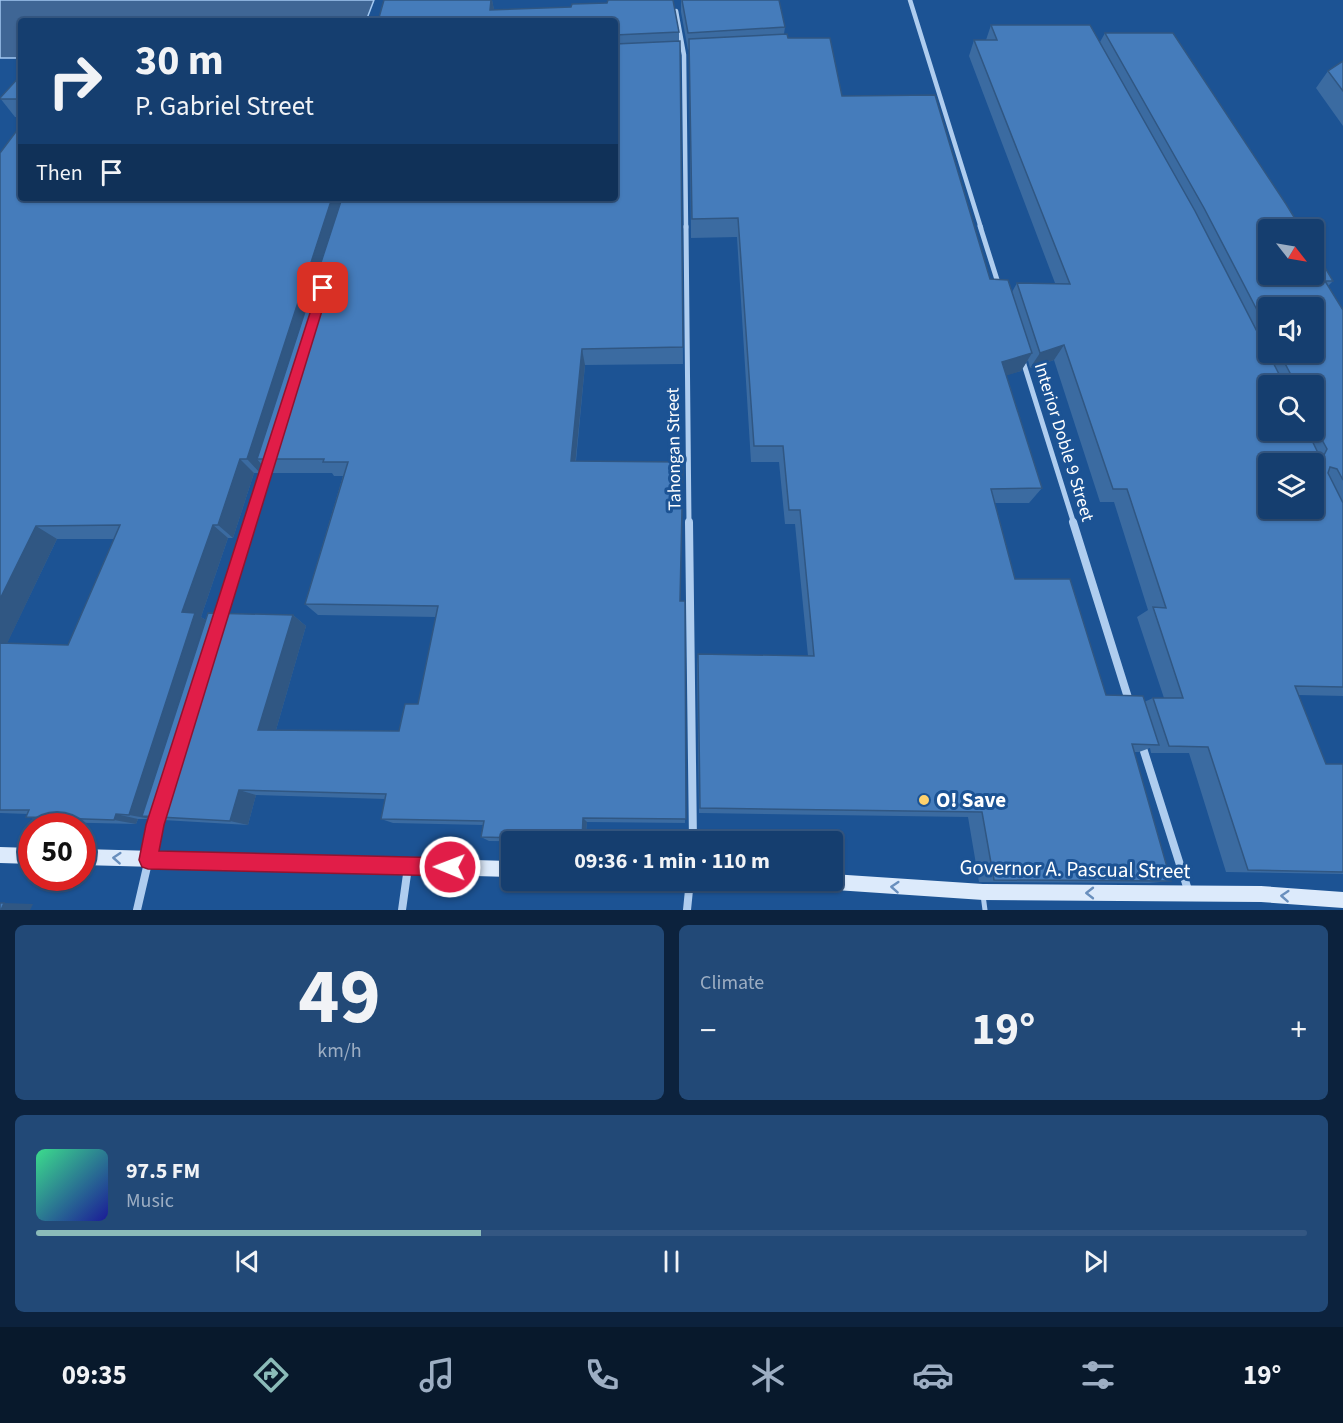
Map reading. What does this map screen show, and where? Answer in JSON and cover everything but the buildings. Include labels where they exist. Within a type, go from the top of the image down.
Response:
[{"type":"main road","points":[[0,855],[18,855]]},
{"type":"main road","points":[[96,858],[501,869]]},
{"type":"main road","name":"Governor A. Pascual Street","points":[[843,883],[983,892],[1261,894],[1343,900]]},
{"type":"street","points":[[910,0],[1003,298]]},
{"type":"street","name":"Tahongan Street","points":[[676,11],[684,55],[693,831]]},
{"type":"street","points":[[673,56],[696,54]]},
{"type":"street","name":"Interior Doble 9 Street","points":[[1021,355],[1131,710]]},
{"type":"street","points":[[216,632],[273,449]]},
{"type":"street","points":[[1139,733],[1189,893]]},
{"type":"street","points":[[137,910],[162,803]]},
{"type":"street","points":[[402,910],[408,866]]},
{"type":"street","points":[[687,910],[689,891]]},
{"type":"lane","points":[[983,892],[985,910]]},
{"type":"water","points":[[0,0],[374,0],[367,18],[18,18],[18,58],[0,58]]},
{"type":"place","name":"O! Save","points":[[924,800]]},
{"type":"route","points":[[323,288],[155,825],[148,860],[450,867]]}]
